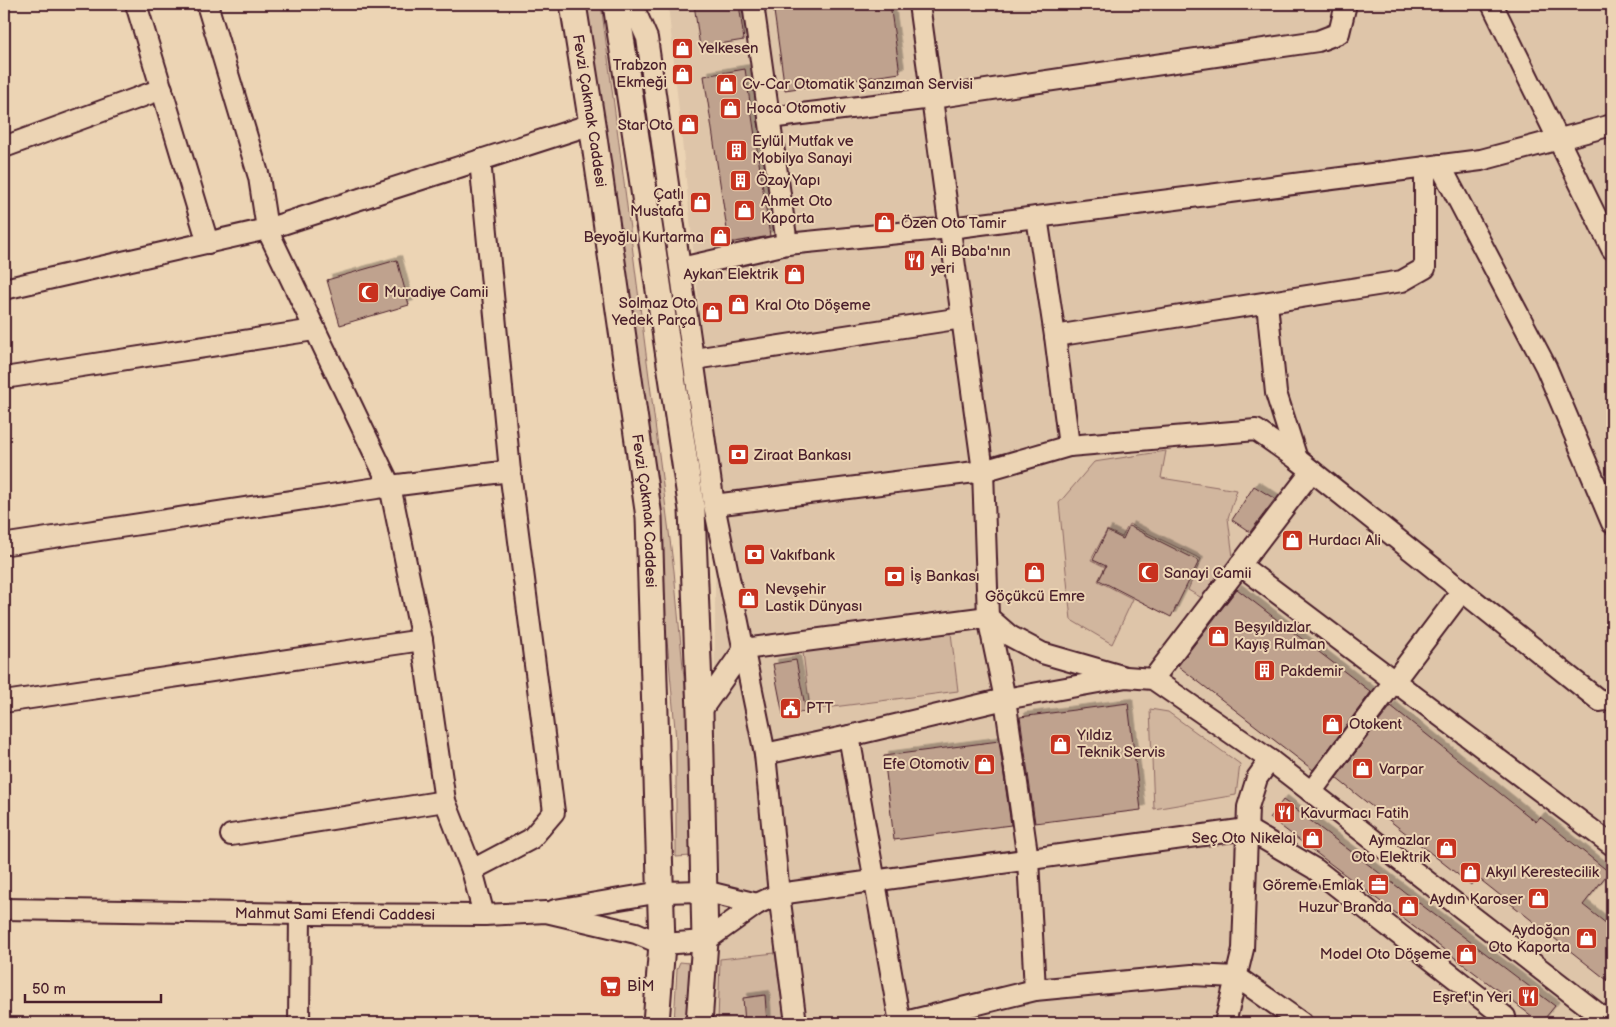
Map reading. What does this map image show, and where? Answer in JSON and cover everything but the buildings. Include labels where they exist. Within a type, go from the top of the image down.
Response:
[{"type":"main road","name":"Fevzi Çakmak Caddesi","points":[[573,4],[649,517],[662,944],[656,1023]]},
{"type":"main road","points":[[616,4],[692,510],[700,712],[705,941],[700,1023]]},
{"type":"street","points":[[136,4],[208,243]]},
{"type":"street","points":[[207,4],[259,177],[267,230],[390,486],[422,640],[446,801],[472,870],[484,914]]},
{"type":"street","points":[[632,4],[647,38],[682,268],[714,505],[765,754],[779,894],[796,1023]]},
{"type":"street","points":[[753,4],[787,244]]},
{"type":"street","points":[[919,4],[983,471],[988,618],[1005,699],[1028,860],[1035,990]]},
{"type":"street","points":[[769,118],[932,98],[1318,41],[1339,33],[1346,4]]},
{"type":"street","points":[[1492,4],[1612,249]]},
{"type":"street","points":[[4,147],[162,88]]},
{"type":"street","points":[[4,289],[267,230],[592,124]]},
{"type":"street","points":[[682,268],[787,244],[950,228],[1481,160],[1612,125]]},
{"type":"street","points":[[472,870],[531,839],[554,812],[510,471],[480,160]]},
{"type":"street","points":[[1055,336],[1402,281],[1425,268],[1432,166]]},
{"type":"street","points":[[1432,166],[1546,367],[1612,523]]},
{"type":"street","points":[[1037,216],[1069,446]]},
{"type":"street","points":[[1267,303],[1276,393],[1304,465]]},
{"type":"street","points":[[694,359],[962,318]]},
{"type":"street","points":[[4,378],[314,330]]},
{"type":"street","points":[[714,505],[983,471],[1069,446],[1256,430],[1304,465],[1600,701],[1612,699]]},
{"type":"street","points":[[1153,679],[1240,565],[1304,465]]},
{"type":"street","points":[[8,544],[390,486],[510,471]]},
{"type":"street","points":[[1240,565],[1612,845]]},
{"type":"street","points":[[1311,792],[1462,591]]},
{"type":"street","points":[[700,712],[744,650],[988,618],[1010,636],[1042,653],[1126,677],[1153,679],[1270,760],[1610,1023]]},
{"type":"street","points":[[4,702],[422,640]]},
{"type":"street","points":[[765,754],[1005,699],[1126,677]]},
{"type":"street","points":[[849,736],[900,1023],[1035,990],[1192,975],[1237,976],[1302,1023]]},
{"type":"street","points":[[1225,1023],[1243,949],[1248,807],[1257,778],[1270,760]]},
{"type":"street","points":[[231,835],[446,801]]},
{"type":"street","points":[[662,944],[705,941],[758,904],[779,894],[1247,829],[1315,869],[1505,1017],[1506,1023]]},
{"type":"street","points":[[546,912],[660,892],[704,891],[758,904]]},
{"type":"street","name":"Mahmut Sami Efendi Caddesi","points":[[4,909],[300,914],[546,912],[636,933],[662,944]]},
{"type":"street","points":[[299,1023],[300,914]]},
{"type":"shaded area","points":[[582,4],[601,4],[674,571],[690,742],[692,856],[676,857],[676,740],[668,650]]},
{"type":"shaded area","points":[[668,4],[1612,4],[1612,1023],[712,1023],[716,473]]},
{"type":"shaded area","points":[[1166,451],[1161,478],[1237,490],[1228,518],[1234,565],[1207,601],[1188,590],[1201,559],[1129,524],[1122,537],[1107,530],[1091,560],[1105,567],[1098,581],[1133,599],[1112,644],[1071,620],[1059,503],[1094,462]]},
{"type":"shaded area","points":[[951,633],[958,691],[810,710],[803,652]]},
{"type":"shaded area","points":[[1150,709],[1168,712],[1240,764],[1236,795],[1154,809]]},
{"type":"shaded area","points":[[775,953],[785,1023],[718,1023],[720,959]]},
{"type":"shaded area","points":[[680,962],[690,963],[687,1023],[674,1023],[677,969]]},
{"type":"place","name":"Yelkesen","points":[[682,48]]},
{"type":"place","name":"Trabzon Ekmeği","points":[[683,74]]},
{"type":"place","name":"Cv-Car Otomatik Şanzıman Servisi","points":[[726,84]]},
{"type":"place","name":"Hoca Otomotiv","points":[[730,108]]},
{"type":"place","name":"Star Oto","points":[[689,125]]},
{"type":"place","name":"Eylül Mutfak ve Mobilya Sanayi","points":[[736,150]]},
{"type":"place","name":"Özay Yapı","points":[[740,180]]},
{"type":"place","name":"Çatlı Mustafa","points":[[700,203]]},
{"type":"place","name":"Ahmet Oto Kaporta","points":[[745,210]]},
{"type":"place","name":"Özen Oto Tamir","points":[[885,223]]},
{"type":"place","name":"Beyoğlu Kurtarma","points":[[720,237]]},
{"type":"place","name":"Ali Baba'nın yeri","points":[[915,260]]},
{"type":"place","name":"Aykan Elektrik","points":[[794,274]]},
{"type":"place","name":"Muradiye Camii","points":[[368,292]]},
{"type":"place","name":"Kral Oto Döşeme","points":[[739,305]]},
{"type":"place","name":"Solmaz Oto Yedek Parça","points":[[712,312]]},
{"type":"place","name":"Ziraat Bankası","points":[[738,455]]},
{"type":"place","name":"Hurdacı Ali","points":[[1292,540]]},
{"type":"place","name":"Vakıfbank","points":[[754,555]]},
{"type":"place","name":"Göçükcü Emre","points":[[1035,573]]},
{"type":"place","name":"Sanayi Camii","points":[[1148,573]]},
{"type":"place","name":"İş Bankası","points":[[894,576]]},
{"type":"place","name":"Nevşehir Lastik Dünyası","points":[[749,598]]},
{"type":"place","name":"Beşyıldızlar Kayış Rulman","points":[[1218,636]]},
{"type":"place","name":"Pakdemir","points":[[1264,671]]},
{"type":"place","name":"PTT","points":[[790,708]]},
{"type":"place","name":"Otokent","points":[[1333,724]]},
{"type":"place","name":"Yıldız Teknik Servis","points":[[1061,744]]},
{"type":"place","name":"Efe Otomotiv","points":[[985,764]]},
{"type":"place","name":"Varpar","points":[[1363,769]]},
{"type":"place","name":"Kavurmacı Fatih","points":[[1284,813]]},
{"type":"place","name":"Seç Oto Nikelaj","points":[[1312,838]]},
{"type":"place","name":"Aymazlar Oto Elektrik","points":[[1446,849]]},
{"type":"place","name":"Akyıl Kerestecilik","points":[[1470,872]]},
{"type":"place","name":"Göreme Emlak","points":[[1379,885]]},
{"type":"place","name":"Aydın Karoser","points":[[1539,899]]},
{"type":"place","name":"Huzur Branda","points":[[1408,907]]},
{"type":"place","name":"Aydoğan Oto Kaporta","points":[[1586,939]]},
{"type":"place","name":"Model Oto Döşeme","points":[[1467,954]]},
{"type":"place","name":"BİM","points":[[611,986]]},
{"type":"place","name":"Eşref'in Yeri","points":[[1528,997]]}]
